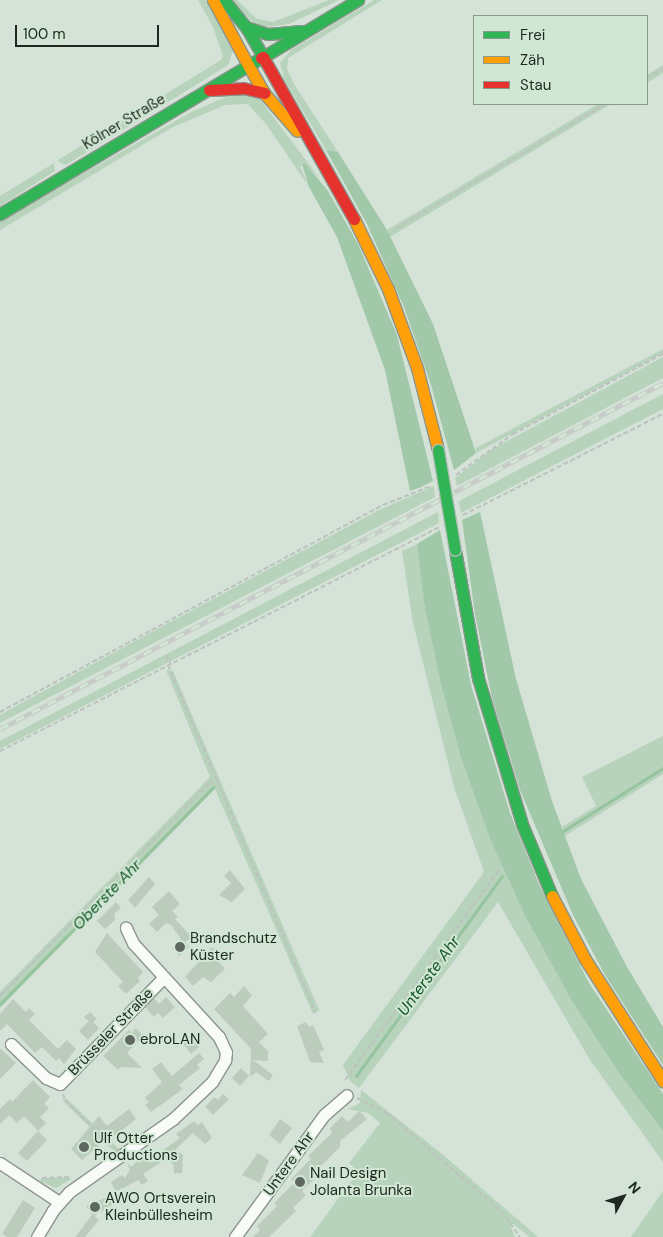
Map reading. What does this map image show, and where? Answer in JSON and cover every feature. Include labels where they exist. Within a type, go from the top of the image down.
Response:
[{"type":"main road","points":[[213,0],[264,92],[314,151]]},
{"type":"main road","points":[[224,0],[246,27],[299,118],[314,151],[367,242],[388,289],[417,368],[438,450],[478,678],[522,824],[551,893],[585,959],[663,1081]]},
{"type":"main road","name":"Kölner Straße","points":[[0,214],[357,0]]},
{"type":"main road","points":[[246,27],[268,34],[307,30]]},
{"type":"main road","points":[[206,90],[243,88],[264,92]]},
{"type":"street","points":[[37,1237],[59,1202],[89,1175],[173,1119],[212,1082],[225,1060],[226,1052],[219,1038],[133,943],[126,928]]},
{"type":"street","name":"Brüsseler Straße","points":[[11,1044],[46,1078],[60,1084],[164,977]]},
{"type":"street","name":"Untere Ahr","points":[[235,1237],[324,1114],[347,1096]]},
{"type":"street","points":[[0,1164],[59,1202]]},
{"type":"path","points":[[648,77],[663,69]]},
{"type":"path","points":[[397,228],[602,105]]},
{"type":"path","points":[[448,478],[512,434],[663,354]]},
{"type":"path","points":[[462,516],[663,414]]},
{"type":"path","points":[[0,712],[383,506],[433,485]]},
{"type":"path","points":[[0,751],[442,526]]},
{"type":"path","points":[[166,656],[316,1013]]},
{"type":"path","points":[[0,996],[209,783],[217,780]]},
{"type":"path","points":[[345,1080],[500,869]]},
{"type":"path","points":[[347,1096],[363,1099],[387,1113],[500,1211],[520,1237]]},
{"type":"path","points":[[65,1100],[118,1152]]},
{"type":"path","points":[[22,1178],[89,1175]]},
{"type":"green space","points":[[198,0],[206,0],[233,51],[228,65],[66,165],[59,162],[58,160],[221,60],[223,56],[213,27]]},
{"type":"green space","points":[[229,0],[237,0],[257,19],[273,22],[329,0],[339,0],[289,24],[260,28]]},
{"type":"green space","points":[[374,0],[382,0],[288,58],[287,69],[294,84],[338,152],[326,150],[284,79],[280,63],[291,50]]},
{"type":"green space","points":[[663,65],[663,73],[648,82],[648,74]]},
{"type":"green space","points":[[235,93],[259,98],[321,180],[306,164],[300,166],[309,187],[266,124],[248,104],[225,105],[171,128],[0,230],[0,221],[191,112]]},
{"type":"green space","points":[[596,105],[609,105],[390,237],[387,230]]},
{"type":"green space","points":[[326,150],[338,152],[387,230],[433,324],[476,453],[454,470],[431,385],[404,307],[367,224]]},
{"type":"green space","points":[[54,163],[55,171],[0,206],[0,196]]},
{"type":"green space","points":[[302,164],[306,164],[328,191],[359,246],[397,335],[433,481],[410,491],[385,370],[337,237],[309,187]]},
{"type":"green space","points":[[663,349],[663,353],[476,453],[476,448]]},
{"type":"green space","points":[[663,357],[663,378],[457,486],[455,478],[494,448]]},
{"type":"green space","points":[[663,394],[663,409],[461,513],[459,501]]},
{"type":"green space","points":[[434,486],[435,497],[0,723],[0,715],[135,641],[379,510]]},
{"type":"green space","points":[[438,512],[439,523],[0,749],[0,741]]},
{"type":"green space","points":[[480,512],[516,679],[552,801],[581,879],[627,967],[663,1027],[663,1065],[605,975],[573,915],[520,790],[492,698],[475,614],[462,520]]},
{"type":"green space","points":[[440,530],[471,685],[510,813],[541,889],[589,983],[663,1094],[663,1131],[621,1076],[572,1001],[525,916],[490,839],[461,758],[441,685],[424,602],[417,544]]},
{"type":"green space","points":[[417,544],[441,685],[461,758],[490,839],[525,916],[572,1001],[621,1076],[663,1131],[663,1162],[590,1060],[498,902],[359,1088],[350,1081],[343,1065],[484,872],[454,787],[413,623],[402,551]]},
{"type":"green space","points":[[166,670],[173,671],[319,1010],[313,1014],[215,789],[0,1008],[0,992],[210,777]]},
{"type":"green space","points":[[663,736],[663,774],[565,836],[562,827],[596,806],[582,777]]},
{"type":"green space","points":[[361,1090],[441,1153],[538,1237],[529,1237],[514,1224],[510,1225],[515,1237],[310,1237],[358,1172],[349,1163],[380,1123],[368,1113],[348,1109],[360,1103]]},
{"type":"green space","points":[[66,1098],[120,1150],[116,1153],[63,1101]]},
{"type":"green space","points":[[42,1178],[71,1179],[56,1188],[39,1181]]},
{"type":"green space","points":[[663,1191],[663,1237],[631,1237]]},
{"type":"building","points":[[230,870],[245,889],[232,902],[219,895],[231,883],[224,876]]},
{"type":"building","points":[[149,877],[155,884],[135,908],[128,900]]},
{"type":"building","points":[[169,891],[180,904],[172,911],[178,917],[175,919],[192,937],[185,942],[189,947],[179,956],[172,947],[181,939],[171,925],[166,923],[157,932],[149,924],[159,915],[152,907]]},
{"type":"building","points":[[116,902],[121,908],[114,914],[115,920],[105,929],[97,921]]},
{"type":"building","points":[[107,933],[143,972],[138,978],[140,981],[126,994],[118,986],[123,982],[95,952]]},
{"type":"building","points":[[212,947],[217,953],[213,956],[225,969],[211,982],[203,977],[193,986],[185,977]]},
{"type":"building","points":[[244,986],[252,995],[243,1006],[268,1034],[259,1042],[268,1051],[268,1061],[253,1060],[273,1075],[269,1081],[256,1072],[250,1077],[251,1049],[214,1009],[230,993],[234,997]]},
{"type":"building","points":[[166,997],[175,1007],[163,1018],[158,1013],[154,1017],[145,1007],[154,998],[159,1004]]},
{"type":"building","points":[[13,999],[26,1012],[29,1008],[35,1014],[29,1020],[58,1049],[67,1040],[76,1049],[64,1064],[59,1058],[56,1061],[42,1047],[35,1053],[7,1024],[0,1031],[0,1014]]},
{"type":"building","points":[[90,1012],[97,1019],[93,1022],[99,1028],[88,1040],[79,1031],[89,1021],[84,1017]]},
{"type":"building","points":[[306,1022],[309,1027],[313,1025],[324,1050],[319,1052],[324,1063],[310,1062],[297,1026]]},
{"type":"building","points":[[136,1028],[143,1036],[127,1053],[142,1068],[121,1067],[118,1070],[103,1056],[129,1030],[132,1033]]},
{"type":"building","points":[[190,1036],[199,1047],[191,1054],[182,1042]]},
{"type":"building","points":[[0,1048],[16,1063],[0,1079]]},
{"type":"building","points":[[199,1053],[204,1059],[197,1065],[200,1068],[179,1085],[183,1089],[151,1112],[145,1105],[149,1102],[145,1098],[162,1082],[152,1069],[161,1062],[172,1076]]},
{"type":"building","points":[[241,1068],[249,1076],[240,1086],[232,1078]]},
{"type":"building","points":[[33,1080],[50,1097],[44,1104],[49,1108],[40,1117],[46,1123],[38,1131],[24,1116],[17,1123],[9,1115],[0,1124],[0,1109],[10,1099],[12,1102]]},
{"type":"building","points":[[223,1094],[229,1099],[213,1115],[205,1107],[214,1097],[218,1100]]},
{"type":"building","points":[[129,1109],[136,1119],[115,1136],[113,1133],[82,1160],[71,1149],[99,1116],[107,1126]]},
{"type":"building","points":[[359,1111],[367,1119],[340,1141],[340,1147],[320,1167],[319,1174],[302,1191],[306,1195],[293,1208],[296,1211],[269,1237],[253,1237],[260,1230],[257,1226],[277,1206],[274,1203],[294,1183],[291,1179],[311,1159],[308,1156],[332,1133],[330,1128],[342,1116],[348,1122]]},
{"type":"building","points":[[280,1119],[292,1128],[280,1144],[269,1135]]},
{"type":"building","points":[[194,1121],[198,1125],[202,1122],[212,1138],[205,1144],[193,1133],[175,1150],[183,1155],[182,1173],[174,1173],[173,1164],[166,1159],[143,1174],[148,1181],[142,1185],[138,1180],[116,1192],[111,1182],[122,1175],[125,1178],[130,1170],[127,1163],[132,1167],[137,1161],[139,1163],[154,1152],[156,1155],[180,1138],[176,1134]]},
{"type":"building","points":[[38,1131],[47,1140],[27,1161],[18,1153]]},
{"type":"building","points":[[258,1153],[269,1160],[260,1183],[242,1175]]},
{"type":"building","points":[[112,1195],[119,1200],[94,1216],[99,1220],[85,1237],[75,1237],[92,1215],[86,1206]]},
{"type":"building","points":[[23,1200],[35,1208],[17,1237],[7,1237],[2,1234]]},
{"type":"waterway","name":"Unterste Ahr","points":[[563,831],[663,768]]},
{"type":"waterway","name":"Oberste Ahr","points":[[0,1004],[213,787]]},
{"type":"waterway","name":"Unterste Ahr","points":[[356,1076],[502,876]]},
{"type":"railway","points":[[0,729],[663,383]]},
{"type":"traffic: fast","points":[[224,0],[246,27],[263,57],[358,0]]},
{"type":"traffic: fast","points":[[246,27],[268,34],[302,31]]},
{"type":"traffic: fast","points":[[0,214],[261,58]]},
{"type":"traffic: fast","points":[[438,450],[455,550]]},
{"type":"traffic: fast","points":[[455,550],[478,678],[522,824],[552,896]]},
{"type":"traffic: slow","points":[[213,0],[248,65]]},
{"type":"traffic: slow","points":[[248,65],[264,93],[297,131]]},
{"type":"traffic: slow","points":[[354,219],[388,289],[417,368],[438,450]]},
{"type":"traffic: slow","points":[[552,896],[585,959],[663,1081]]},
{"type":"traffic: jam","points":[[261,58],[263,57],[354,219]]},
{"type":"traffic: jam","points":[[209,90],[243,88],[264,93]]},
{"type":"place","name":"Brandschutz Küster","points":[[180,947]]},
{"type":"place","name":"ebroLAN","points":[[130,1040]]},
{"type":"place","name":"Ulf Otter Productions","points":[[84,1147]]},
{"type":"place","name":"Nail Design Jolanta Brunka","points":[[300,1182]]},
{"type":"place","name":"AWO Ortsverein Kleinbüllesheim","points":[[95,1207]]}]
